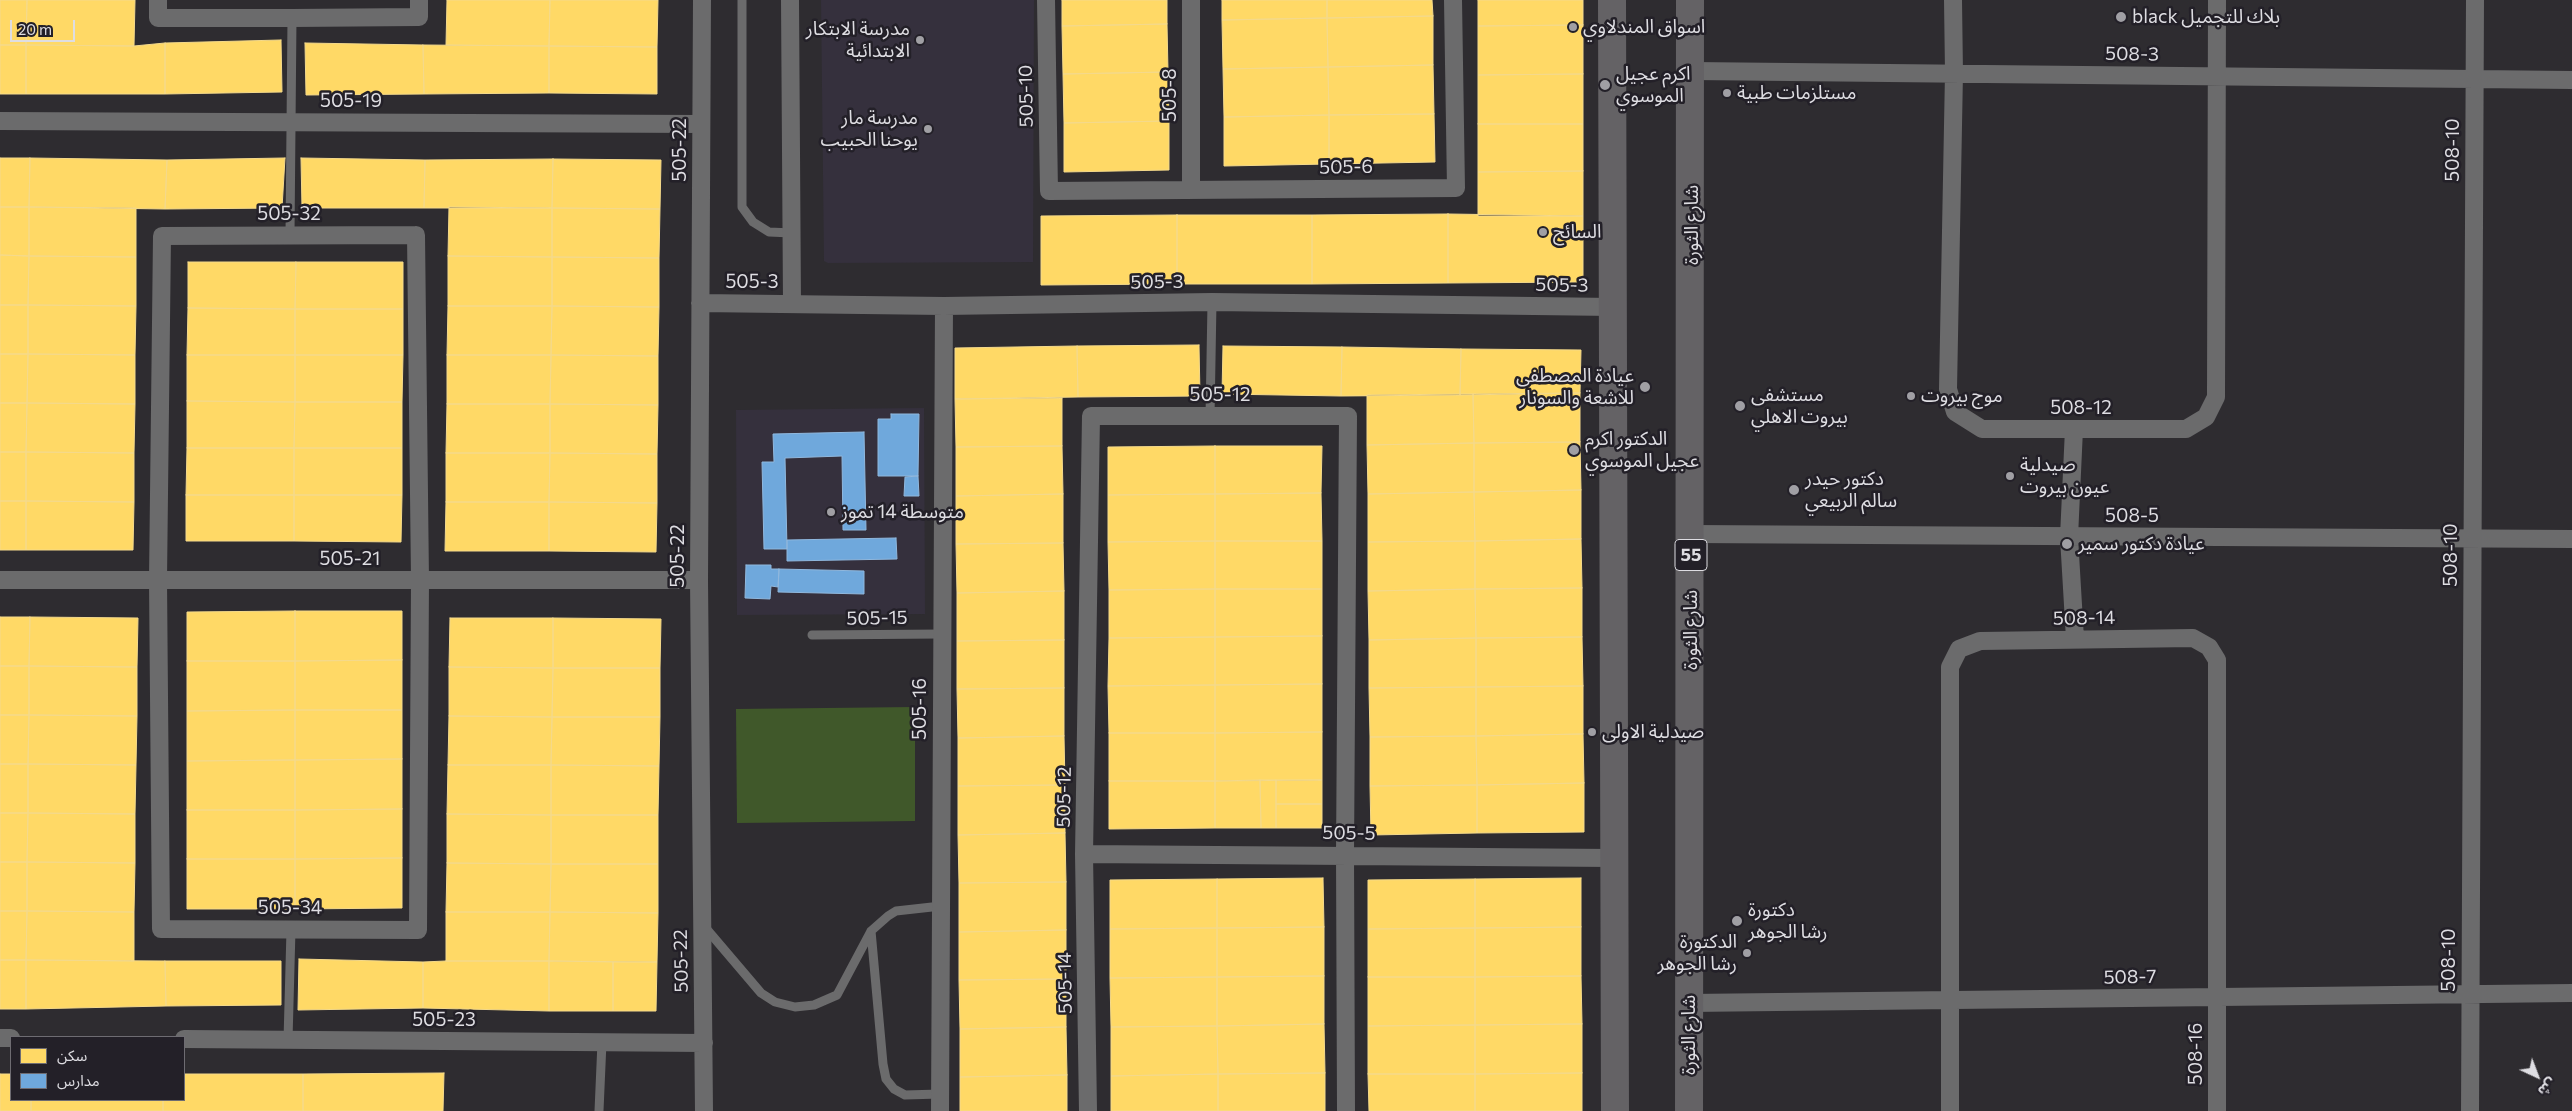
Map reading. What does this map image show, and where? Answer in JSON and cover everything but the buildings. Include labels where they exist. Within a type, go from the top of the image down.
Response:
[{"type":"main road","points":[[1612,0],[1614,307],[1612,858],[1615,1111]]},
{"type":"main road","name":"شارع الثورة","points":[[1689,1111],[1692,70],[1690,0]]},
{"type":"street","points":[[158,0],[158,18],[419,17],[419,0]]},
{"type":"street","name":"505-22","points":[[702,0],[699,580],[704,1111]]},
{"type":"street","points":[[790,0],[792,303]]},
{"type":"street","name":"505-10","points":[[1046,0],[1049,191]]},
{"type":"street","name":"505-8","points":[[1191,0],[1191,190]]},
{"type":"street","name":"505-6","points":[[1049,191],[1456,188],[1453,0]]},
{"type":"street","points":[[1953,0],[1954,73]]},
{"type":"street","points":[[2217,0],[2217,76]]},
{"type":"street","name":"508-10","points":[[2470,1111],[2475,0]]},
{"type":"street","name":"508-3","points":[[1692,70],[2572,80]]},
{"type":"street","name":"508-12","points":[[1954,73],[1948,389],[1956,412],[1982,430],[2186,429],[2206,417],[2216,397],[2217,76]]},
{"type":"street","name":"505-19","points":[[0,121],[701,124]]},
{"type":"street","name":"505-32","points":[[158,580],[162,236],[290,235],[416,235],[420,580]]},
{"type":"street","name":"505-3","points":[[700,303],[944,306],[1212,302],[1614,307]]},
{"type":"street","name":"505-16","points":[[940,1103],[944,306]]},
{"type":"street","name":"505-12","points":[[1084,854],[1091,416],[1348,416],[1345,854]]},
{"type":"street","points":[[2074,429],[2069,536],[2074,640]]},
{"type":"street","name":"508-5","points":[[1691,534],[2572,539]]},
{"type":"street","name":"505-21","points":[[0,580],[699,580]]},
{"type":"street","name":"505-34","points":[[158,580],[161,929],[291,930],[418,930],[420,580]]},
{"type":"street","name":"508-14","points":[[1950,1000],[1950,668],[1959,650],[1980,641],[2193,638],[2209,647],[2217,660],[2217,997]]},
{"type":"street","name":"505-5","points":[[1084,854],[1345,854],[1612,858]]},
{"type":"street","name":"505-14","points":[[1084,854],[1088,1111]]},
{"type":"street","points":[[1345,854],[1346,1111]]},
{"type":"street","name":"508-7","points":[[1689,1003],[2572,993]]},
{"type":"street","name":"508-16","points":[[2217,997],[2218,1111]]},
{"type":"street","points":[[1950,1000],[1950,1111]]},
{"type":"street","name":"505-23","points":[[185,1039],[704,1043]]},
{"type":"lane","points":[[742,0],[740,188],[742,207],[753,222],[769,232],[792,233]]},
{"type":"lane","points":[[290,235],[292,18]]},
{"type":"lane","points":[[1210,417],[1212,302]]},
{"type":"lane","name":"505-15","points":[[812,635],[942,634]]},
{"type":"lane","points":[[702,924],[761,993],[775,1002],[795,1007],[814,1005],[837,995],[871,931],[896,911],[941,906]]},
{"type":"lane","points":[[288,1040],[291,930]]},
{"type":"lane","points":[[871,931],[886,1079],[894,1089],[905,1095],[940,1103]]},
{"type":"lane","points":[[600,1111],[602,1042]]},
{"type":"shaded area","name":"مدرسة مار يوحنا الحبيب","points":[[821,0],[1034,0],[1033,262],[828,263],[824,261]]},
{"type":"shaded area","name":"متوسطة 14 تموز","points":[[924,408],[925,614],[737,615],[736,410]]},
{"type":"green space","points":[[915,707],[915,821],[737,823],[736,709]]},
{"type":"place","name":"black بلاك للتجميل","points":[[2121,17]]},
{"type":"place","name":"اسواق المندلاوي","points":[[1573,27]]},
{"type":"place","name":"مدرسة الابتكار الابتدائية","points":[[920,40]]},
{"type":"place","name":"اكرم عجيل الموسوي","points":[[1605,85]]},
{"type":"place","name":"مستلزمات طبية","points":[[1727,93]]},
{"type":"place","name":"مدرسة مار يوحنا الحبيب","points":[[928,129]]},
{"type":"place","name":"السائح","points":[[1543,232]]},
{"type":"place","name":"عيادة المصطفى للاشعة والسونار","points":[[1645,387]]},
{"type":"place","name":"موج بيروت","points":[[1911,396]]},
{"type":"place","name":"مستشفى بيروت الاهلي","points":[[1740,406]]},
{"type":"place","name":"الدكتور اكرم عجيل الموسوي","points":[[1574,450]]},
{"type":"place","name":"صيدلية عيون بيروت","points":[[2010,476]]},
{"type":"place","name":"دكتور حيدر سالم الربيعي","points":[[1794,490]]},
{"type":"place","name":"متوسطة 14 تموز","points":[[831,512]]},
{"type":"place","name":"عيادة دكتور سمير","points":[[2067,544]]},
{"type":"place","name":"صيدلية الاولى","points":[[1592,732]]},
{"type":"place","name":"دكتورة رشا الجوهر","points":[[1737,921]]},
{"type":"place","name":"الدكتورة رشا الجوهر","points":[[1747,953]]}]
